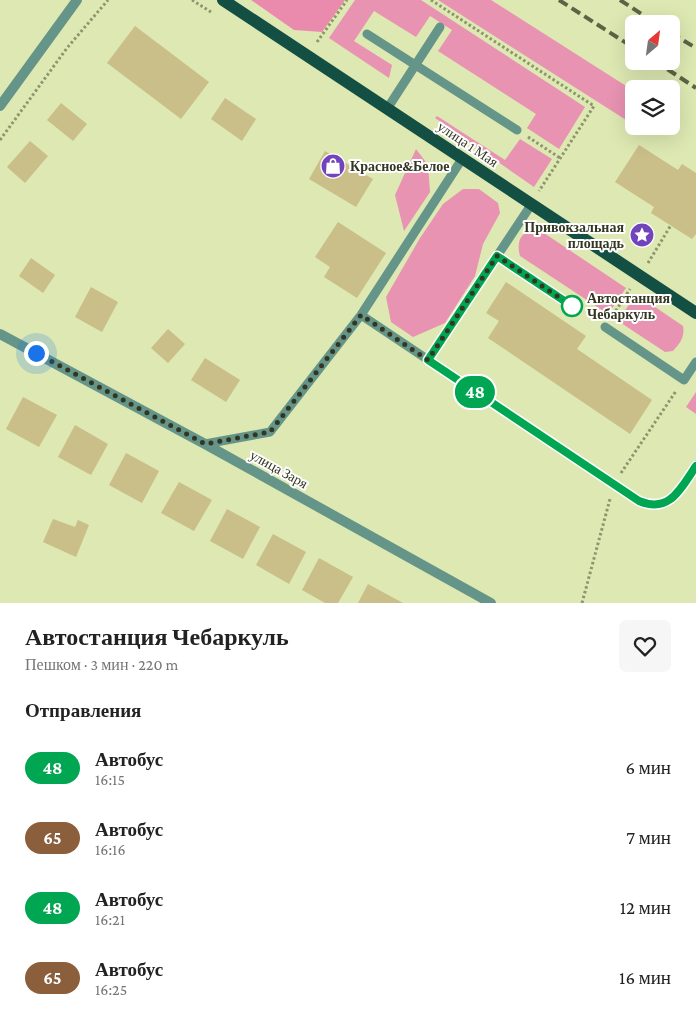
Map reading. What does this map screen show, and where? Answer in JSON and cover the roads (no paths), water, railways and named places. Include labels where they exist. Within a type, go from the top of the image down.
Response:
[{"type":"main road","name":"улица 1 Мая","points":[[223,0],[462,159],[535,199],[696,313]]},
{"type":"street","points":[[0,106],[77,0]]},
{"type":"street","name":"улица Заря","points":[[0,334],[205,444],[491,603]]},
{"type":"lane","points":[[387,109],[440,27]]},
{"type":"lane","points":[[367,34],[517,130]]},
{"type":"lane","points":[[205,444],[270,432],[361,315],[462,159]]},
{"type":"lane","points":[[428,360],[535,199]]},
{"type":"lane","points":[[497,256],[572,306]]},
{"type":"lane","points":[[361,315],[639,501],[646,504],[663,504],[676,494],[696,466]]},
{"type":"lane","points":[[605,327],[684,380],[696,362]]},
{"type":"railway","points":[[559,0],[625,42]]},
{"type":"railway","points":[[620,0],[643,15]]},
{"type":"railway","points":[[680,38],[696,48]]},
{"type":"railway","points":[[669,70],[696,88]]},
{"type":"place","name":"Красное&Белое","points":[[333,166]]},
{"type":"place","name":"Привокзальная площадь","points":[[642,235]]},
{"type":"place","name":"Автостанция Чебаркуль","points":[[572,306]]}]
